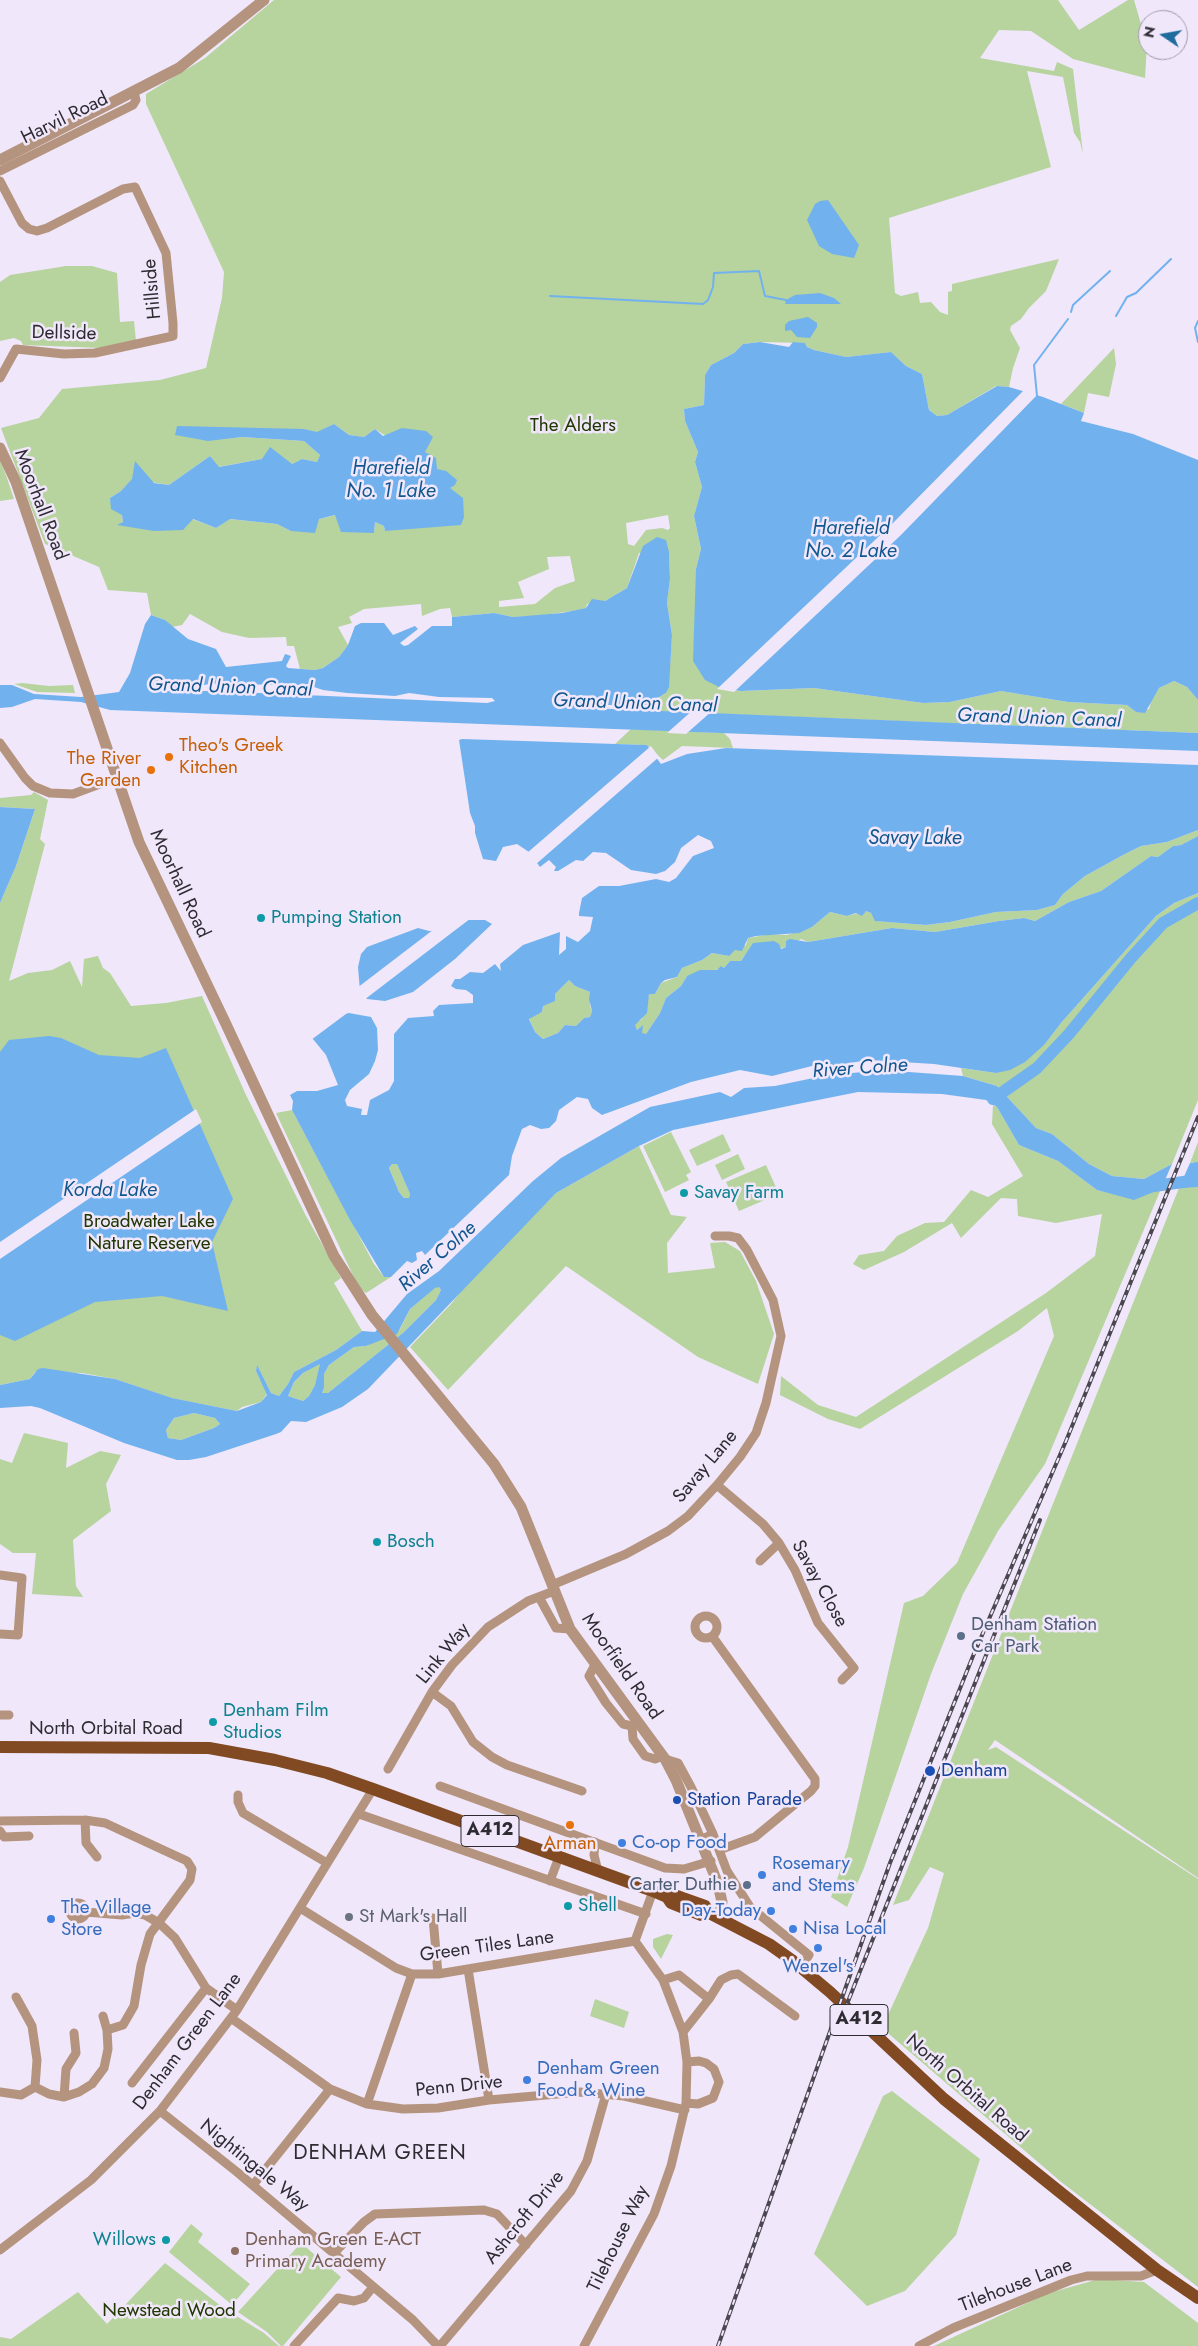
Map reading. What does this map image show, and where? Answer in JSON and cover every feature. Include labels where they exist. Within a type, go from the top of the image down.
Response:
[{"type":"main road","name":"North Orbital Road","points":[[0,1747],[209,1748],[283,1762],[327,1773],[374,1789],[667,1897],[674,1895],[705,1906],[714,1915],[769,1944],[801,1968],[944,2099],[1157,2270],[1198,2298]]},
{"type":"street","name":"Harvil Road","points":[[0,160],[179,68],[264,0]]},
{"type":"street","name":"Harvil Road","points":[[0,171],[133,105],[136,100],[134,92]]},
{"type":"street","name":"Hillside","points":[[0,182],[22,224],[29,229],[37,231],[47,228],[123,190],[135,187],[166,253],[172,336]]},
{"type":"street","name":"Dellside","points":[[0,378],[16,349],[64,354],[95,353],[172,336]]},
{"type":"street","name":"Moorhall Road","points":[[0,448],[16,482],[139,842],[226,1022],[334,1256],[372,1315],[420,1372]]},
{"type":"street","points":[[0,743],[33,786],[50,793],[63,796],[73,794],[116,778]]},
{"type":"street","name":"Savay Lane","points":[[553,1588],[626,1554],[668,1531],[688,1516],[717,1486],[756,1433],[766,1403],[781,1336],[773,1300],[757,1267],[738,1238],[715,1236]]},
{"type":"street","name":"Moorfield Road","points":[[420,1372],[494,1464],[521,1507],[536,1540],[570,1629],[635,1724],[664,1758],[707,1836],[710,1861],[721,1894],[714,1915]]},
{"type":"street","name":"Savay Close","points":[[717,1486],[763,1524],[779,1543],[795,1570],[818,1623],[854,1668],[842,1680]]},
{"type":"street","points":[[760,1561],[779,1543]]},
{"type":"street","points":[[0,1575],[22,1578],[18,1635],[0,1634]]},
{"type":"street","name":"Link Way","points":[[388,1769],[432,1692],[452,1666],[488,1626],[553,1588]]},
{"type":"street","points":[[539,1597],[556,1628],[570,1629]]},
{"type":"street","points":[[712,1636],[815,1779],[815,1786],[811,1791],[755,1836],[718,1850]]},
{"type":"street","points":[[432,1692],[451,1706],[474,1742],[492,1757],[507,1765],[582,1791]]},
{"type":"street","points":[[440,1786],[666,1868],[684,1869],[710,1861]]},
{"type":"street","name":"Denham Green Lane","points":[[0,2250],[91,2180],[160,2111],[237,2010],[374,1789]]},
{"type":"street","points":[[238,1795],[238,1802],[243,1813],[327,1863]]},
{"type":"street","points":[[359,1814],[646,1914]]},
{"type":"street","points":[[0,1821],[84,1820],[105,1823],[187,1861],[192,1870],[190,1880],[150,1934],[134,2006],[123,2025],[107,2030]]},
{"type":"street","points":[[84,1820],[86,1842],[97,1857]]},
{"type":"street","points":[[0,1831],[4,1836],[29,1836]]},
{"type":"street","points":[[707,1836],[718,1850],[727,1871],[750,1907],[809,1955],[801,1968]]},
{"type":"street","points":[[595,1842],[594,1855],[598,1872]]},
{"type":"street","points":[[550,1881],[559,1857]]},
{"type":"street","points":[[635,1941],[653,1891]]},
{"type":"street","name":"Green Tiles Lane","points":[[300,1908],[396,1968],[412,1974],[438,1974],[635,1941]]},
{"type":"street","points":[[86,1912],[122,1915],[134,1913],[145,1915],[159,1923],[175,1938],[206,1988],[237,2010]]},
{"type":"street","points":[[433,1918],[438,1974]]},
{"type":"street","name":"Tilehouse Way","points":[[584,2346],[654,2214],[671,2166],[686,2107],[688,2062],[683,2032],[663,1980],[635,1941]]},
{"type":"street","points":[[468,1969],[489,2100]]},
{"type":"street","points":[[367,2104],[412,1974]]},
{"type":"street","points":[[683,2032],[709,1999],[721,1980],[738,1974],[795,2016]]},
{"type":"street","points":[[663,1980],[678,1975],[709,1999]]},
{"type":"street","points":[[132,2083],[206,1988]]},
{"type":"street","points":[[16,1998],[32,2026],[38,2060],[36,2087]]},
{"type":"street","points":[[36,2087],[48,2094],[64,2097],[80,2092],[92,2084],[104,2068],[108,2049],[104,2016]]},
{"type":"street","name":"Penn Drive","points":[[231,2018],[330,2089],[367,2104],[403,2109],[430,2108],[489,2100],[580,2092],[606,2094],[686,2107]]},
{"type":"street","points":[[64,2097],[66,2069],[76,2053],[74,2033]]},
{"type":"street","points":[[686,2107],[713,2098],[719,2082],[714,2069],[706,2063],[699,2061],[688,2062]]},
{"type":"street","points":[[0,2092],[21,2095],[36,2087]]},
{"type":"street","points":[[253,2185],[330,2089]]},
{"type":"street","name":"Ashcroft Drive","points":[[439,2346],[571,2191],[583,2169],[606,2094]]},
{"type":"street","name":"Nightingale Way","points":[[160,2111],[334,2253],[413,2320],[439,2346]]},
{"type":"street","points":[[334,2253],[364,2222],[375,2214],[484,2210],[497,2214],[526,2245]]},
{"type":"street","name":"Tilehouse Lane","points":[[919,2346],[953,2328],[1071,2280],[1087,2276],[1141,2276],[1157,2270]]},
{"type":"street","points":[[294,2346],[338,2298],[359,2300],[364,2298],[373,2286]]},
{"type":"green space","name":"The Alders","points":[[274,0],[1058,0],[1079,30],[1128,0],[1134,0],[1138,14],[1138,60],[1146,60],[1145,78],[1073,59],[1031,31],[999,30],[980,58],[1054,71],[1057,62],[1073,69],[1083,154],[1080,142],[1074,133],[1063,77],[1027,71],[1051,167],[889,218],[895,293],[901,296],[918,292],[920,303],[931,302],[940,312],[948,315],[948,292],[952,291],[952,284],[1059,259],[1046,291],[1021,319],[1011,326],[1010,330],[1020,348],[1009,387],[996,386],[947,415],[937,416],[929,410],[922,374],[906,366],[891,352],[846,357],[814,350],[807,347],[805,343],[760,342],[743,344],[734,353],[711,365],[705,375],[704,405],[684,409],[685,421],[698,452],[695,462],[702,487],[694,516],[701,549],[696,569],[721,688],[741,691],[814,688],[923,703],[950,702],[1001,691],[1068,702],[1127,705],[1136,712],[1149,709],[1152,698],[1159,688],[1174,681],[1187,687],[1198,700],[1198,733],[647,711],[646,705],[666,693],[670,665],[672,635],[667,603],[670,579],[669,552],[639,553],[627,588],[605,601],[587,604],[586,608],[579,610],[537,616],[513,617],[494,613],[452,617],[450,608],[440,609],[422,616],[421,604],[364,609],[349,617],[352,623],[338,627],[348,645],[339,657],[323,668],[315,670],[300,669],[294,646],[287,646],[286,637],[249,638],[222,632],[190,614],[182,625],[172,627],[165,620],[151,615],[147,593],[108,590],[99,567],[45,544],[1,428],[39,418],[62,389],[160,380],[206,368],[222,298],[224,272],[146,104],[146,94],[205,58]],"holes":[[[334,424],[349,435],[364,437],[375,429],[437,469],[449,488],[385,531],[384,526],[375,522],[374,533],[336,515],[319,519],[291,531],[277,524],[229,519],[216,528],[192,519],[119,525],[123,522],[122,515],[110,498],[121,491],[133,479],[169,485],[210,456],[218,467],[262,459],[292,464],[302,459],[317,462],[320,455],[304,441],[242,437],[208,441],[304,429],[317,433]],[[668,515],[670,528],[668,530],[662,528],[646,530],[634,546],[628,544],[626,523]],[[570,556],[575,581],[555,588],[535,604],[499,607],[499,601],[524,598],[518,582],[549,569],[547,557]]]},
{"type":"green space","points":[[66,266],[92,266],[117,273],[120,322],[134,321],[136,341],[102,348],[23,345],[21,341],[14,338],[0,341],[0,282],[10,275]]},
{"type":"green space","points":[[1114,348],[1116,364],[1109,397],[1088,393],[1084,413],[1061,404]]},
{"type":"green space","points":[[0,460],[7,478],[14,499],[0,501]]},
{"type":"green space","points":[[14,684],[49,686],[73,685],[75,693],[37,692]]},
{"type":"green space","points":[[631,729],[724,733],[730,739],[733,748],[682,746],[663,760],[647,745],[615,744]]},
{"type":"green space","name":"Broadwater Lake Nature Reserve","points":[[34,792],[48,800],[40,839],[45,844],[9,981],[28,973],[52,970],[70,961],[82,987],[84,959],[98,956],[103,968],[110,973],[131,1006],[166,1003],[202,996],[246,1095],[306,1216],[341,1278],[334,1283],[362,1331],[336,1350],[294,1372],[279,1396],[271,1393],[257,1366],[256,1371],[267,1394],[261,1402],[242,1407],[237,1411],[171,1398],[115,1379],[82,1373],[35,1372],[30,1379],[0,1385],[0,903],[16,866],[35,809],[0,807],[0,798],[31,795]]},
{"type":"green space","points":[[1198,830],[1198,836],[1181,845],[1173,846],[1158,857],[1151,856],[1101,891],[1069,902],[1035,921],[1024,918],[935,932],[892,928],[808,942],[801,939],[786,947],[744,956],[741,961],[730,961],[724,968],[687,976],[681,986],[666,998],[660,1013],[646,1034],[642,1034],[642,1026],[637,1030],[634,1024],[642,1019],[649,994],[655,994],[661,983],[677,977],[682,968],[702,960],[712,953],[729,956],[731,952],[746,945],[748,938],[771,934],[787,935],[812,927],[830,912],[847,916],[866,911],[871,913],[876,921],[926,925],[996,912],[1037,910],[1055,905],[1063,894],[1085,876],[1141,846],[1167,842]]},
{"type":"green space","points":[[1198,893],[1198,1100],[1172,1164],[1144,1179],[1112,1176],[1089,1164],[1052,1134],[1036,1128],[997,1086],[963,1076],[961,1068],[996,1073],[1045,1044],[1061,1023],[1156,916],[1174,903]]},
{"type":"green space","points":[[569,980],[575,986],[590,992],[592,1011],[590,1017],[584,1018],[576,1026],[565,1025],[558,1033],[543,1039],[535,1032],[529,1018],[542,1012],[543,1006]]},
{"type":"green space","points":[[993,1105],[997,1107],[1019,1145],[1058,1161],[1097,1190],[1134,1199],[1161,1189],[1045,1464],[998,1531],[963,1594],[931,1674],[864,1868],[847,1907],[831,1897],[848,1847],[904,1603],[923,1596],[957,1563],[1054,1336],[1047,1308],[1018,1331],[860,1429],[828,1419],[780,1395],[781,1376],[818,1405],[856,1417],[1046,1293],[1095,1256],[1102,1214],[1056,1223],[1018,1216],[1017,1199],[1001,1198],[961,1238],[952,1223],[904,1252],[864,1270],[853,1264],[859,1255],[884,1251],[897,1236],[925,1223],[944,1222],[971,1190],[988,1197],[1023,1176],[992,1124]]},
{"type":"green space","points":[[292,1110],[374,1264],[384,1277],[391,1277],[366,1293],[359,1288],[276,1113]]},
{"type":"green space","points":[[671,1132],[691,1172],[686,1175],[689,1180],[665,1192],[643,1146]]},
{"type":"green space","points":[[723,1134],[731,1151],[697,1166],[689,1150]]},
{"type":"green space","points":[[1198,1142],[1198,1878],[995,1740],[988,1750],[996,1747],[1198,1879],[1198,2287],[1060,2181],[882,2028],[928,1928],[944,1873],[930,1867],[909,1900],[893,1905],[1179,1188],[1183,1188],[1194,1162],[1190,1163]]},
{"type":"green space","points":[[639,1146],[671,1215],[687,1217],[667,1243],[668,1273],[715,1268],[710,1243],[725,1242],[740,1251],[756,1281],[774,1334],[758,1384],[698,1357],[566,1266],[448,1390],[410,1347],[451,1304],[469,1281],[556,1193]]},
{"type":"green space","points":[[738,1154],[745,1169],[722,1180],[715,1165]]},
{"type":"green space","points":[[392,1164],[397,1164],[410,1194],[409,1198],[404,1198],[399,1192],[389,1168]]},
{"type":"green space","points":[[766,1165],[779,1194],[739,1211],[726,1182]]},
{"type":"green space","points":[[435,1287],[439,1287],[441,1290],[436,1300],[404,1332],[328,1393],[322,1393],[324,1374],[329,1365],[354,1347],[366,1346],[400,1329],[410,1309]]},
{"type":"green space","points":[[321,1363],[315,1385],[309,1396],[303,1401],[288,1396],[294,1382],[303,1373]]},
{"type":"green space","points":[[194,1413],[215,1418],[220,1424],[181,1440],[168,1438],[166,1430],[174,1418]]},
{"type":"green space","points":[[24,1433],[68,1443],[66,1468],[100,1451],[121,1455],[106,1484],[111,1511],[73,1540],[76,1586],[83,1597],[32,1594],[36,1553],[13,1553],[0,1544],[0,1459],[12,1463]]},
{"type":"green space","points":[[667,1934],[673,1935],[661,1959],[653,1947],[653,1939]]},
{"type":"green space","points":[[595,1999],[629,2012],[624,2028],[590,2016]]},
{"type":"green space","points":[[892,2091],[980,2159],[956,2235],[905,2291],[867,2306],[814,2254],[883,2096]]},
{"type":"green space","points":[[191,2224],[203,2234],[198,2242],[250,2284],[232,2305],[169,2252]]},
{"type":"green space","points":[[301,2243],[341,2277],[283,2346],[281,2346],[267,2332],[238,2312]]},
{"type":"green space","name":"Newstead Wood","points":[[165,2263],[225,2309],[264,2333],[279,2346],[0,2346],[0,2337],[11,2339],[78,2292],[107,2324]]},
{"type":"green space","points":[[1099,2279],[1144,2282],[1198,2323],[1198,2346],[934,2346],[1049,2293]]},
{"type":"water","points":[[828,200],[859,245],[854,258],[832,254],[819,246],[807,220],[815,204]]},
{"type":"water","points":[[820,293],[834,298],[841,304],[785,304],[786,300],[795,295]]},
{"type":"water","points":[[808,317],[817,323],[817,327],[810,338],[797,337],[791,330],[785,331],[785,325],[789,321]]},
{"type":"water","name":"Harefield No. 2 Lake","points":[[760,342],[789,347],[793,342],[805,343],[807,347],[814,350],[846,357],[891,352],[906,366],[922,374],[929,410],[937,416],[947,415],[997,386],[1009,387],[1043,397],[1084,413],[1081,421],[1133,434],[1198,460],[1198,700],[1187,687],[1174,681],[1159,688],[1145,713],[1136,712],[1127,705],[1068,702],[1001,691],[950,702],[923,703],[814,688],[741,691],[721,688],[705,680],[693,661],[696,569],[701,549],[694,516],[702,487],[695,462],[698,452],[685,421],[684,409],[704,405],[705,375],[711,365],[734,353],[743,344]]},
{"type":"water","name":"Harefield No. 1 Lake","points":[[334,424],[349,435],[364,437],[375,429],[383,436],[402,428],[426,431],[433,437],[425,452],[436,458],[437,469],[446,471],[457,480],[455,485],[450,488],[463,498],[464,517],[461,525],[385,531],[384,526],[375,522],[374,533],[341,532],[335,515],[319,519],[315,533],[291,531],[277,524],[230,519],[216,528],[193,519],[183,530],[154,531],[117,525],[123,522],[122,515],[111,509],[110,498],[121,491],[132,479],[135,461],[154,483],[169,485],[210,456],[219,467],[262,459],[270,447],[292,464],[302,459],[317,462],[320,455],[304,441],[242,437],[208,441],[175,435],[177,426],[304,429],[317,432]]},
{"type":"water","name":"Grand Union Canal","points":[[657,537],[666,540],[669,552],[670,579],[667,603],[672,635],[669,687],[666,693],[646,705],[592,705],[588,708],[1198,733],[1198,751],[110,710],[81,702],[35,699],[12,707],[0,708],[0,685],[12,685],[34,694],[81,697],[119,692],[130,673],[145,624],[151,615],[165,620],[188,639],[216,649],[226,667],[282,661],[285,654],[291,656],[286,666],[288,668],[315,670],[323,668],[339,657],[348,645],[355,626],[361,623],[384,623],[393,635],[415,626],[418,629],[400,643],[404,646],[408,645],[432,626],[452,626],[452,617],[494,613],[513,617],[562,613],[586,608],[592,599],[605,601],[627,588],[643,546]],"holes":[[[210,684],[308,685],[323,690],[347,693],[395,696],[409,693],[439,697],[492,698],[495,701],[487,703],[214,691],[157,691],[153,688],[171,686],[186,688]]]},
{"type":"water","name":"Savay Lake","points":[[459,740],[647,745],[661,764],[687,754],[726,748],[1198,765],[1198,830],[1167,842],[1141,846],[1123,855],[1085,876],[1063,894],[1055,905],[1037,910],[996,912],[926,925],[875,921],[871,913],[866,911],[862,916],[856,913],[847,916],[830,912],[812,927],[799,933],[748,938],[742,951],[735,950],[729,956],[712,953],[702,960],[682,968],[677,977],[665,980],[661,983],[655,994],[649,994],[647,1013],[635,1025],[637,1030],[643,1025],[642,1033],[646,1034],[660,1013],[666,998],[681,986],[687,976],[700,970],[717,970],[721,966],[724,968],[730,961],[741,961],[753,943],[774,941],[779,944],[781,949],[786,947],[786,941],[790,939],[808,942],[892,928],[935,932],[1024,918],[1035,921],[1069,902],[1101,891],[1151,856],[1158,857],[1173,846],[1181,845],[1198,836],[1198,893],[1174,903],[1156,916],[1061,1023],[1045,1044],[1025,1062],[1010,1070],[996,1073],[934,1064],[869,1060],[831,1066],[816,1065],[772,1076],[740,1070],[691,1082],[602,1115],[592,1108],[588,1099],[577,1097],[559,1110],[556,1121],[549,1128],[541,1129],[530,1125],[522,1129],[512,1156],[509,1175],[425,1255],[422,1251],[416,1253],[417,1260],[412,1263],[407,1261],[391,1277],[384,1277],[350,1220],[292,1110],[293,1101],[290,1095],[297,1091],[317,1091],[338,1085],[326,1055],[308,1033],[331,1017],[349,1013],[371,1017],[377,1028],[378,1050],[375,1061],[369,1074],[350,1090],[345,1100],[347,1106],[362,1109],[361,1115],[367,1115],[370,1100],[389,1090],[394,1081],[394,1034],[408,1018],[434,1016],[433,1011],[439,1005],[473,1003],[473,995],[466,990],[456,989],[451,986],[455,979],[460,979],[470,972],[483,973],[495,964],[501,971],[500,964],[523,945],[560,932],[559,955],[566,949],[566,936],[578,942],[590,931],[593,917],[579,916],[582,898],[599,886],[619,886],[656,879],[669,882],[676,878],[693,856],[714,848],[711,841],[698,835],[681,848],[675,862],[665,871],[656,874],[631,870],[606,853],[593,852],[583,861],[576,860],[558,871],[554,871],[556,867],[549,860],[540,867],[529,852],[517,844],[503,847],[496,861],[483,859],[470,813]],"holes":[[[569,980],[575,986],[590,992],[589,999],[592,1011],[590,1017],[584,1018],[576,1026],[565,1025],[558,1033],[543,1039],[535,1032],[529,1019],[542,1012],[543,1006],[555,1001],[555,994]],[[392,1164],[397,1164],[410,1194],[409,1198],[404,1198],[399,1192],[389,1168]]]},
{"type":"water","points":[[0,807],[35,809],[16,866],[0,903]]},
{"type":"water","points":[[468,920],[485,920],[492,924],[455,959],[413,992],[385,1001],[367,999],[360,991],[358,967],[361,954],[367,947],[418,928],[429,931],[455,930]]},
{"type":"water","name":"Korda Lake","points":[[49,1036],[61,1038],[99,1055],[140,1058],[166,1048],[233,1199],[212,1242],[228,1311],[162,1296],[95,1302],[15,1341],[0,1335],[0,1052],[9,1040]]},
{"type":"water","points":[[882,1070],[963,1076],[997,1086],[1036,1128],[1052,1134],[1089,1164],[1112,1176],[1144,1179],[1172,1164],[1161,1189],[1134,1200],[1097,1190],[1058,1161],[1019,1145],[997,1107],[986,1100],[942,1094],[858,1092],[673,1130],[639,1146],[556,1193],[368,1389],[342,1407],[306,1422],[291,1421],[281,1432],[206,1457],[177,1460],[124,1443],[40,1408],[31,1406],[0,1408],[0,1385],[30,1379],[38,1369],[43,1368],[115,1379],[172,1398],[237,1411],[261,1402],[267,1395],[256,1371],[257,1365],[271,1393],[279,1396],[294,1372],[336,1350],[362,1331],[375,1332],[407,1294],[439,1271],[533,1181],[561,1158],[650,1107],[720,1092],[731,1097],[744,1088],[775,1086],[823,1076]],"holes":[[[439,1287],[441,1290],[436,1300],[404,1332],[328,1393],[322,1393],[324,1374],[329,1365],[354,1347],[366,1346],[397,1334],[410,1309],[435,1288]],[[320,1364],[315,1385],[309,1396],[303,1401],[288,1396],[294,1382],[303,1373]],[[194,1413],[215,1418],[220,1424],[181,1440],[168,1438],[166,1430],[174,1418]]]},
{"type":"water","points":[[1198,1162],[1198,1187],[1179,1188],[1190,1163]]},
{"type":"pier","points":[[1025,389],[1039,393],[901,535],[734,692],[717,689],[893,523]]},
{"type":"pier","points":[[693,710],[712,711],[686,734],[667,733]]},
{"type":"pier","points":[[651,746],[659,757],[535,865],[527,853]]},
{"type":"pier","points":[[466,918],[471,918],[364,1000],[358,992],[357,988],[442,923],[454,927]]},
{"type":"pier","points":[[350,1011],[311,1040],[306,1034],[313,1022]]},
{"type":"pier","points":[[196,1109],[202,1122],[0,1259],[0,1242]]},
{"type":"waterway","points":[[1116,316],[1127,297],[1136,293],[1171,259]]},
{"type":"waterway","points":[[550,296],[703,304],[708,300],[713,287],[714,273],[759,271],[765,296],[786,300]]},
{"type":"waterway","points":[[1071,312],[1073,305],[1110,271]]},
{"type":"waterway","points":[[1037,396],[1034,365],[1068,319]]},
{"type":"waterway","points":[[1198,321],[1195,328],[1198,342]]},
{"type":"waterway","points":[[993,1099],[1037,1068],[1069,1034],[1131,958],[1163,923],[1198,903]]},
{"type":"waterway","name":"River Colne","points":[[1147,1187],[1198,1180]]},
{"type":"railway","points":[[718,2346],[890,1863],[973,1656],[1066,1441],[1198,1117]]},
{"type":"railway","points":[[841,2019],[1040,1520]]},
{"type":"place","name":"Theo's Greek Kitchen","points":[[169,757]]},
{"type":"place","name":"The River Garden","points":[[151,770]]},
{"type":"place","name":"Pumping Station","points":[[261,918]]},
{"type":"place","name":"Savay Farm","points":[[684,1193]]},
{"type":"place","name":"Bosch","points":[[377,1542]]},
{"type":"place","name":"Denham Station Car Park","points":[[961,1636]]},
{"type":"place","name":"Denham Film Studios","points":[[213,1722]]},
{"type":"place","name":"Denham","points":[[930,1771]]},
{"type":"place","name":"Station Parade","points":[[677,1800]]},
{"type":"place","name":"Arman","points":[[570,1825]]},
{"type":"place","name":"Co-op Food","points":[[622,1843]]},
{"type":"place","name":"Rosemary and Stems","points":[[762,1875]]},
{"type":"place","name":"Carter Duthie","points":[[747,1885]]},
{"type":"place","name":"Shell","points":[[568,1906]]},
{"type":"place","name":"Day-Today","points":[[771,1911]]},
{"type":"place","name":"St Mark's Hall","points":[[349,1917]]},
{"type":"place","name":"The Village Store","points":[[51,1919]]},
{"type":"place","name":"Nisa Local","points":[[793,1929]]},
{"type":"place","name":"Wenzel's","points":[[818,1948]]},
{"type":"place","name":"Denham Green Food & Wine","points":[[527,2080]]},
{"type":"place","name":"Willows","points":[[166,2240]]},
{"type":"place","name":"Denham Green E-ACT Primary Academy","points":[[235,2251]]},
{"type":"district","name":"DENHAM GREEN","points":[[380,2154]]}]
